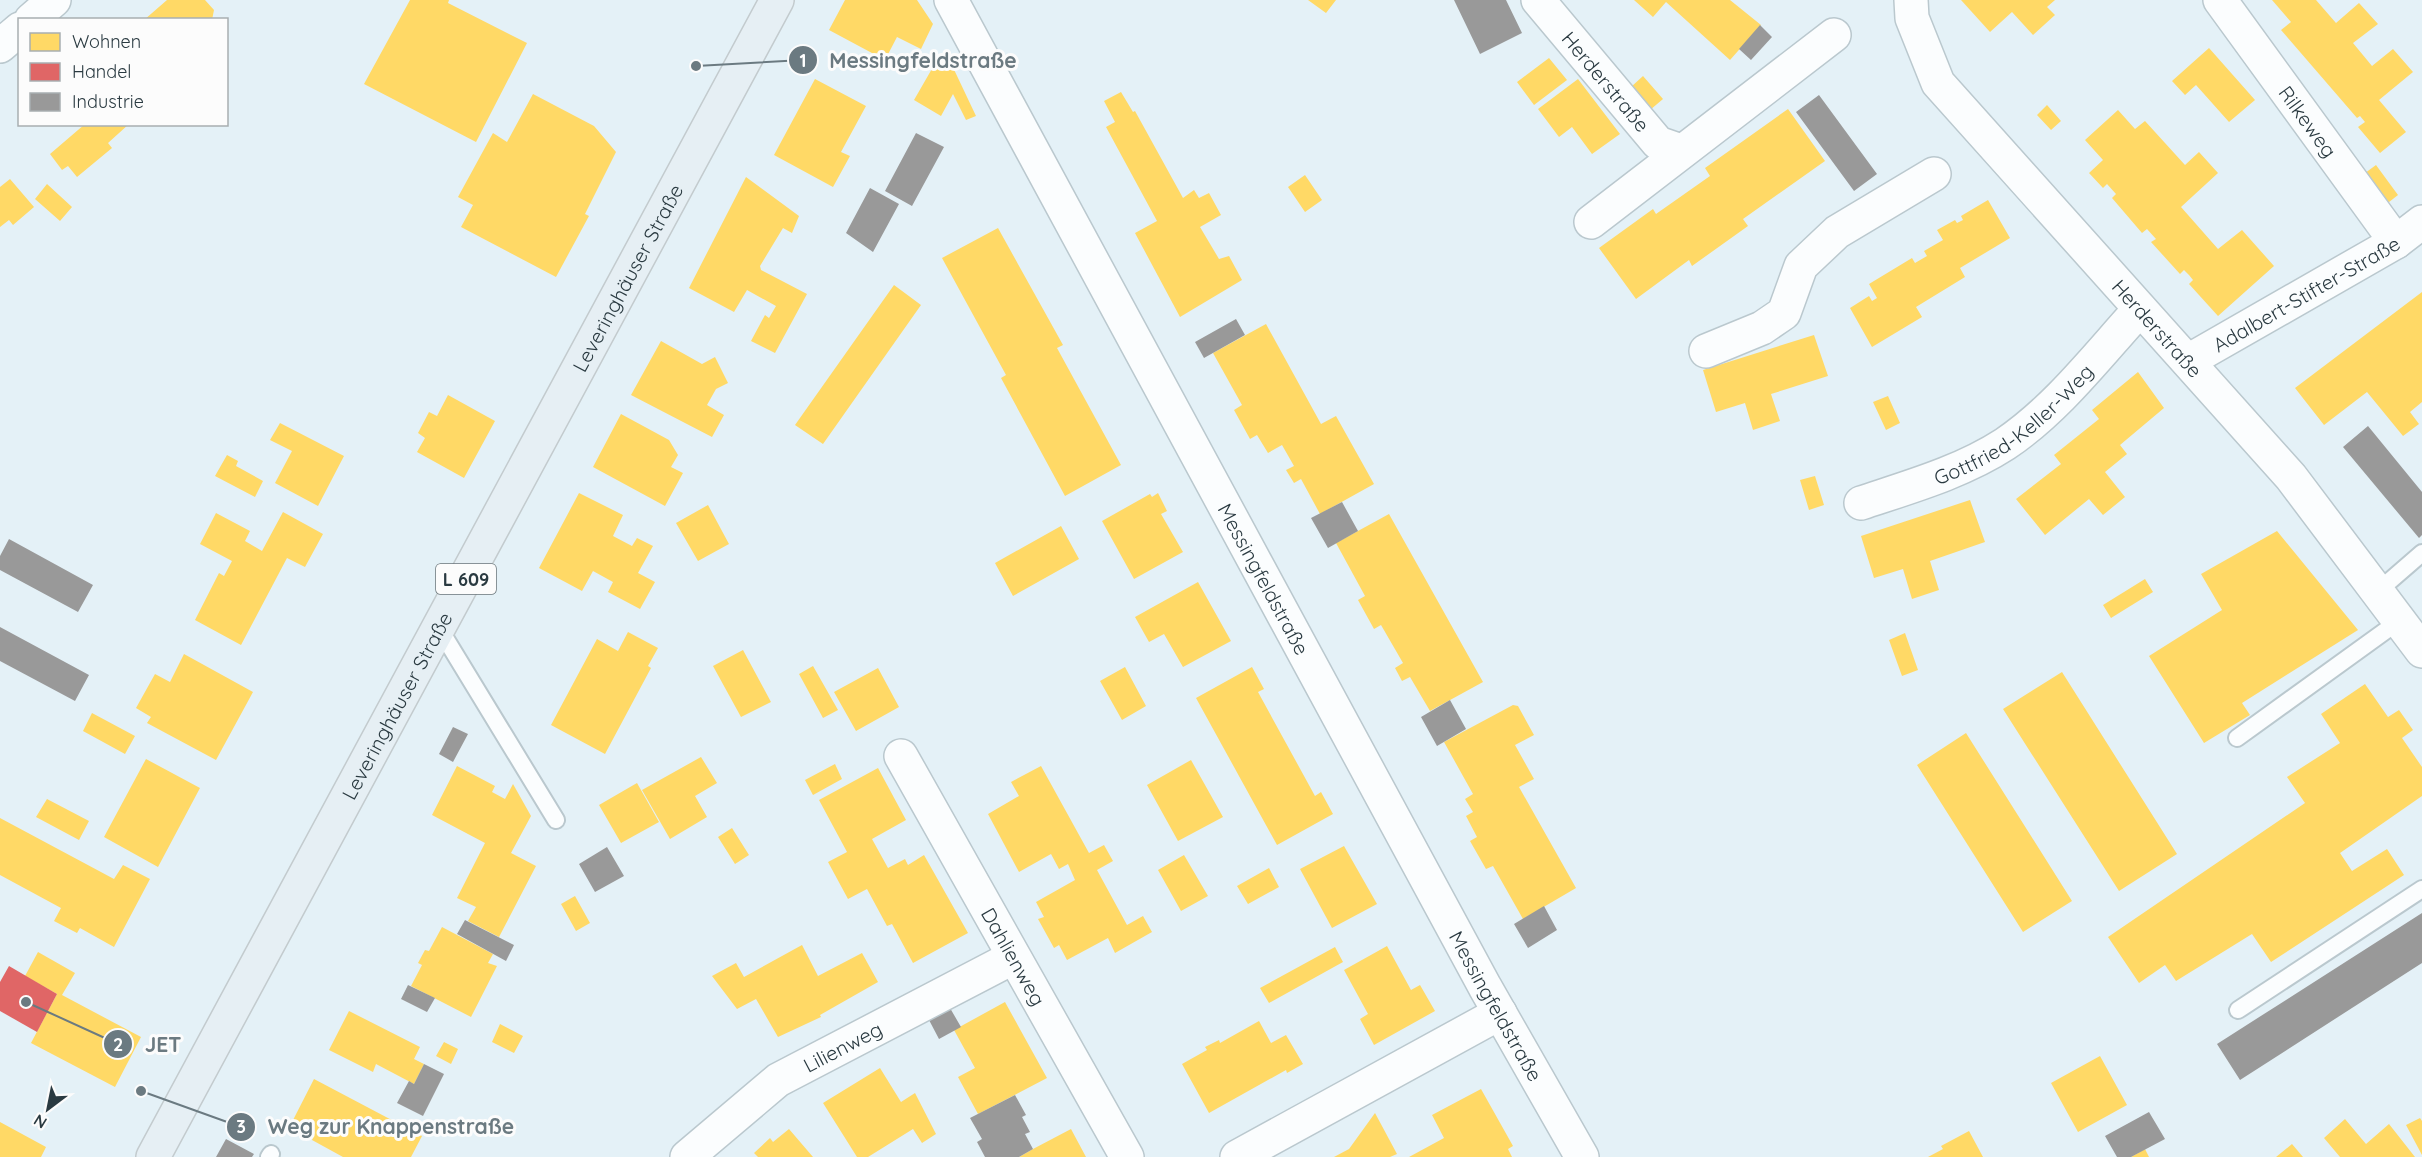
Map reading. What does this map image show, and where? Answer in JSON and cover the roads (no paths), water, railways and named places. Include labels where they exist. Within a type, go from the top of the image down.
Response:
[{"type":"main road","name":"Leveringhäuser Straße","points":[[153,1157],[777,0]]},
{"type":"street","points":[[33,18],[54,0]]},
{"type":"street","name":"Messingfeldstraße","points":[[951,0],[1500,1013],[1582,1157]]},
{"type":"street","name":"Herderstraße","points":[[1538,0],[1658,143],[1682,151]]},
{"type":"street","name":"Herderstraße","points":[[1911,0],[1912,18],[1938,83],[2291,477],[2422,651]]},
{"type":"street","name":"Rilkeweg","points":[[2220,0],[2396,242]]},
{"type":"street","points":[[0,46],[18,31]]},
{"type":"street","points":[[1591,222],[1834,35]]},
{"type":"street","points":[[1706,351],[1762,328],[1784,313],[1802,266],[1837,232],[1934,174]]},
{"type":"street","name":"Adalbert-Stifter-Straße","points":[[2188,361],[2396,242],[2422,222]]},
{"type":"street","name":"Gottfried-Keller-Weg","points":[[1861,503],[1944,474],[2005,444],[2054,403],[2140,309]]},
{"type":"street","name":"Dahlienweg","points":[[901,756],[1012,958],[1127,1157]]},
{"type":"street","name":"Lilienweg","points":[[687,1157],[778,1080],[1012,958]]},
{"type":"street","points":[[1237,1157],[1500,1013]]},
{"type":"lane","points":[[2377,592],[2422,553]]},
{"type":"lane","points":[[2237,738],[2399,621]]},
{"type":"lane","points":[[440,628],[556,820]]},
{"type":"lane","points":[[2238,1010],[2422,888]]},
{"type":"place","name":"Messingfeldstraße","points":[[696,66]]},
{"type":"place","name":"JET","points":[[26,1002]]},
{"type":"place","name":"Weg zur Knappenstraße","points":[[141,1091]]}]
